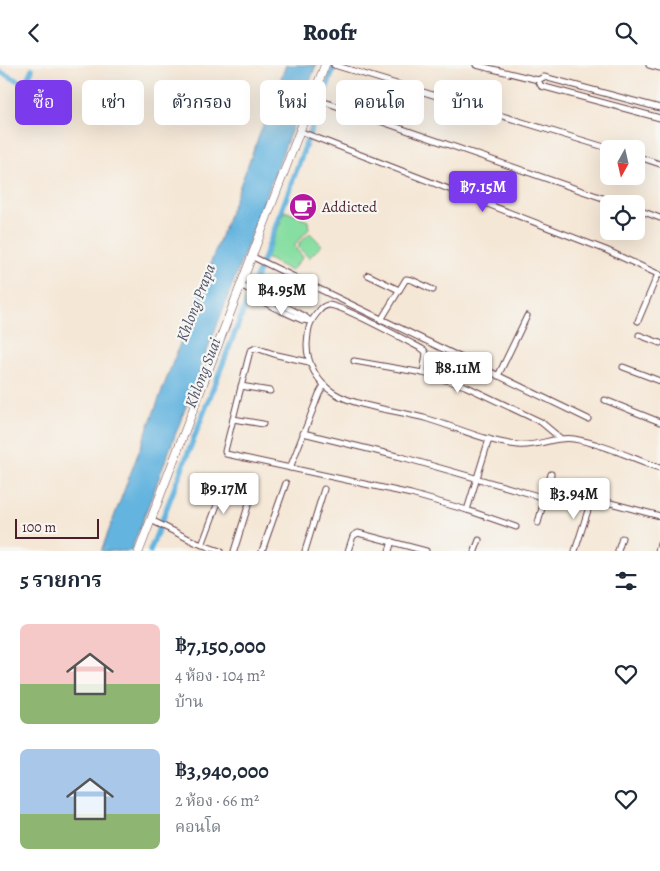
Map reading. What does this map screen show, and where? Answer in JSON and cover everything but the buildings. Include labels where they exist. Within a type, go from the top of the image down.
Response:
[{"type":"main road","points":[[321,80],[325,65]]},
{"type":"main road","points":[[139,551],[245,287],[305,125]]},
{"type":"street","points":[[476,65],[538,80],[543,77],[660,108]]},
{"type":"street","points":[[649,65],[660,68]]},
{"type":"street","points":[[336,66],[600,146]]},
{"type":"street","points":[[538,80],[541,86],[660,118]]},
{"type":"street","points":[[574,95],[576,85]]},
{"type":"street","points":[[326,102],[600,197]]},
{"type":"street","points":[[641,112],[643,104]]},
{"type":"street","points":[[302,132],[606,250],[659,274],[638,321]]},
{"type":"street","points":[[645,159],[660,164]]},
{"type":"street","points":[[645,212],[660,218]]},
{"type":"street","points":[[255,258],[588,419]]},
{"type":"street","points":[[368,275],[399,290]]},
{"type":"street","points":[[382,320],[404,282],[408,279],[433,290]]},
{"type":"street","points":[[245,287],[257,294],[270,298],[310,321]]},
{"type":"street","points":[[424,373],[426,353],[424,350],[359,317],[328,305],[322,307],[310,321],[307,347],[309,362],[318,379],[324,385],[347,399],[428,419],[502,443],[534,445],[560,439],[575,439],[660,468]]},
{"type":"street","points":[[498,376],[527,316]]},
{"type":"street","points":[[639,335],[660,343]]},
{"type":"street","points":[[309,362],[253,348],[250,351],[225,451],[226,454],[411,494],[468,510],[516,527]]},
{"type":"street","points":[[354,361],[424,373],[465,385],[540,421],[560,439]]},
{"type":"street","points":[[622,367],[660,381]]},
{"type":"street","points":[[290,468],[324,385]]},
{"type":"street","points":[[241,386],[270,391]]},
{"type":"street","points":[[604,400],[660,422]]},
{"type":"street","points":[[233,419],[263,424]]},
{"type":"street","points":[[303,433],[545,498]]},
{"type":"street","points":[[468,510],[489,439]]},
{"type":"street","points":[[538,523],[551,474]]},
{"type":"street","points":[[202,545],[220,497],[228,490],[232,481]]},
{"type":"street","points":[[262,551],[286,483]]},
{"type":"street","points":[[234,551],[254,487]]},
{"type":"street","points":[[305,551],[324,489]]},
{"type":"street","points":[[576,551],[590,504],[594,501],[599,500],[660,516]]},
{"type":"street","points":[[152,521],[202,545],[220,551]]},
{"type":"street","points":[[348,551],[353,536],[358,533],[426,551]]},
{"type":"street","points":[[618,551],[622,538]]},
{"type":"street","points":[[475,551],[479,540]]},
{"type":"street","points":[[388,551],[392,541]]},
{"type":"street","points":[[658,551],[660,544]]},
{"type":"green space","points":[[285,211],[308,221],[309,229],[295,244],[296,249],[303,257],[291,271],[266,258]]},
{"type":"green space","points":[[310,233],[322,245],[309,258],[299,248],[299,243]]},
{"type":"water","points":[[286,65],[316,65],[310,80],[280,80]]},
{"type":"water","name":"Khlong Prapa","points":[[263,125],[293,125],[131,551],[101,551]]},
{"type":"waterway","name":"Khlong Suai","points":[[150,551],[267,250],[335,65]]},
{"type":"waterway","points":[[0,72],[25,84],[32,69]]},
{"type":"place","name":"Addicted","points":[[303,207]]}]
